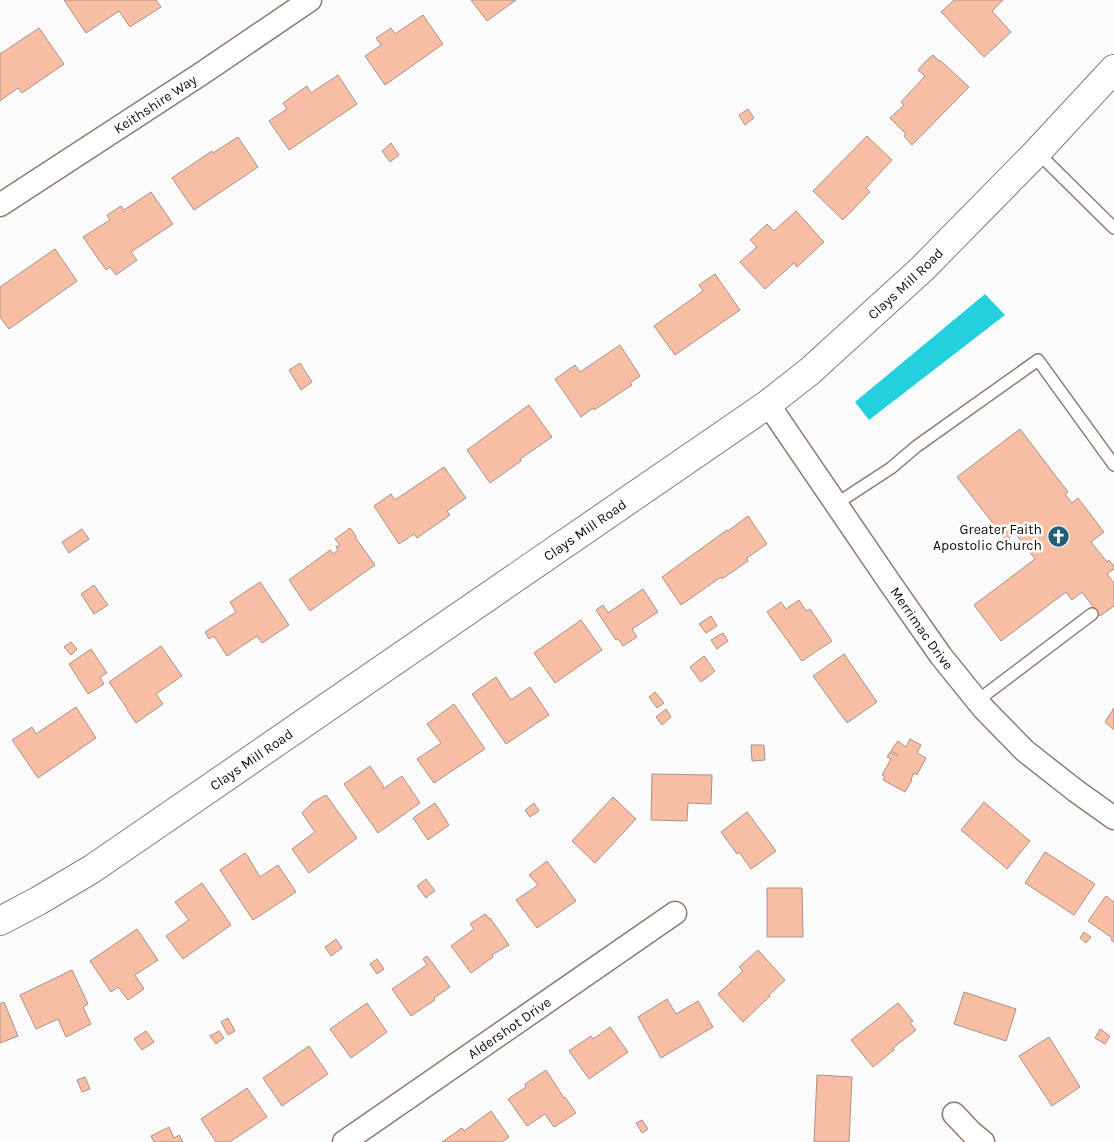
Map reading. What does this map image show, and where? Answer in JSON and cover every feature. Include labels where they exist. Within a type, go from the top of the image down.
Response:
[{"type":"main road","name":"Clays Mill Road","points":[[0,921],[92,869],[768,404],[810,371],[922,269],[1037,152],[1114,69]]},
{"type":"street","name":"Keithshire Way","points":[[0,205],[201,74],[310,0]]},
{"type":"street","name":"Merrimac Drive","points":[[768,404],[941,656],[977,701],[1025,751],[1114,818]]},
{"type":"street","name":"Aldershot Drive","points":[[344,1142],[675,913]]},
{"type":"street","points":[[954,1114],[983,1142]]},
{"type":"lane","points":[[1037,152],[1114,228]]},
{"type":"lane","points":[[836,504],[891,468],[917,446],[1038,360],[1114,465]]},
{"type":"lane","points":[[977,701],[1092,614]]},
{"type":"water","points":[[985,294],[1005,315],[869,420],[855,402]]},
{"type":"building","points":[[64,0],[156,0],[161,7],[130,27],[119,11],[86,33]]},
{"type":"building","points":[[471,0],[516,0],[487,21]]},
{"type":"building","points":[[954,0],[1003,0],[992,11],[1011,32],[984,57],[941,12]]},
{"type":"building","points":[[423,15],[443,44],[385,85],[365,56],[381,45],[376,38],[391,28],[395,34]]},
{"type":"building","points":[[39,28],[64,64],[22,93],[18,88],[0,101],[0,54]]},
{"type":"building","points":[[933,55],[969,87],[912,145],[904,136],[906,134],[890,118],[904,105],[901,102],[925,76],[918,70]]},
{"type":"building","points":[[338,75],[357,104],[289,150],[269,121],[287,109],[283,103],[307,86],[311,93]]},
{"type":"building","points":[[748,109],[754,118],[745,125],[739,115]]},
{"type":"building","points":[[867,136],[892,160],[866,188],[870,192],[843,220],[813,191]]},
{"type":"building","points":[[238,137],[258,167],[194,210],[172,178],[212,151],[213,153]]},
{"type":"building","points":[[391,143],[399,155],[390,162],[382,151]]},
{"type":"building","points":[[151,192],[173,224],[131,252],[137,260],[116,275],[110,267],[106,270],[83,237],[110,220],[107,215],[121,206],[124,210]]},
{"type":"building","points":[[796,211],[824,242],[797,267],[794,263],[765,289],[740,262],[757,247],[750,240],[767,224],[774,231]]},
{"type":"building","points":[[55,249],[77,281],[9,329],[0,317],[0,287]]},
{"type":"building","points":[[715,274],[740,310],[675,355],[654,326],[703,291],[699,285]]},
{"type":"building","points":[[620,345],[640,376],[630,383],[632,385],[581,417],[555,379],[575,365],[580,372]]},
{"type":"building","points":[[300,363],[312,382],[301,390],[289,370]]},
{"type":"building","points":[[529,405],[552,437],[490,483],[467,450]]},
{"type":"building","name":"Greater Faith Apostolic Church","points":[[1020,429],[1068,492],[1065,494],[1072,503],[1078,498],[1104,532],[1091,542],[1107,562],[1109,560],[1114,566],[1114,569],[1107,574],[1114,583],[1114,606],[1100,616],[1082,592],[1072,600],[1066,592],[1001,641],[974,605],[1035,559],[1015,533],[1006,540],[957,477]]},
{"type":"building","points":[[444,467],[466,498],[447,511],[450,515],[417,538],[414,534],[399,544],[374,506],[391,494],[395,500]]},
{"type":"building","points":[[748,516],[767,544],[747,558],[748,561],[681,605],[662,577]]},
{"type":"building","points":[[350,528],[375,565],[310,611],[289,580],[330,550],[333,554],[338,550],[336,547],[340,545],[335,539]]},
{"type":"building","points":[[82,529],[89,539],[69,553],[62,542]]},
{"type":"building","points":[[260,582],[289,625],[262,643],[257,636],[227,656],[214,636],[209,639],[205,632],[236,612],[230,602]]},
{"type":"building","points":[[94,585],[108,605],[94,614],[81,594]]},
{"type":"building","points":[[643,589],[658,612],[632,629],[637,637],[623,646],[618,639],[616,640],[596,610],[603,605],[608,613]]},
{"type":"building","points":[[799,600],[806,611],[810,609],[832,641],[802,661],[767,612],[781,602],[786,609]]},
{"type":"building","points":[[711,616],[717,626],[706,633],[699,624]]},
{"type":"building","points":[[581,620],[602,650],[555,683],[534,653]]},
{"type":"building","points":[[723,633],[728,641],[717,649],[711,640]]},
{"type":"building","points":[[71,642],[77,649],[71,655],[64,647]]},
{"type":"building","points":[[161,646],[182,676],[156,694],[163,704],[136,723],[109,682]]},
{"type":"building","points":[[91,649],[107,673],[100,677],[104,684],[88,694],[69,664]]},
{"type":"building","points":[[844,654],[877,702],[847,723],[813,676]]},
{"type":"building","points":[[704,656],[715,671],[701,682],[690,667]]},
{"type":"building","points":[[496,677],[511,700],[530,687],[549,715],[506,744],[472,694]]},
{"type":"building","points":[[655,692],[664,703],[657,708],[649,697]]},
{"type":"building","points":[[454,704],[485,749],[434,783],[417,759],[441,743],[427,724]]},
{"type":"building","points":[[76,707],[96,738],[38,778],[12,740],[32,727],[36,734]]},
{"type":"building","points":[[1114,708],[1114,730],[1105,722]]},
{"type":"building","points":[[666,709],[671,717],[662,725],[656,717]]},
{"type":"building","points":[[910,739],[921,745],[917,753],[926,758],[917,775],[914,773],[905,792],[883,780],[885,777],[882,775],[891,759],[887,757],[890,752],[898,755],[891,751],[894,746],[898,741],[906,747]]},
{"type":"building","points":[[751,745],[764,745],[765,760],[752,761]]},
{"type":"building","points":[[370,766],[384,787],[383,789],[402,776],[420,803],[378,833],[344,784]]},
{"type":"building","points":[[652,774],[712,775],[711,804],[688,803],[687,821],[651,820]]},
{"type":"building","points":[[326,795],[357,838],[309,873],[292,849],[315,832],[302,813],[313,802]]},
{"type":"building","points":[[613,797],[636,819],[595,863],[572,841]]},
{"type":"building","points":[[984,802],[1030,841],[1007,869],[961,830]]},
{"type":"building","points":[[435,803],[449,825],[428,840],[413,818]]},
{"type":"building","points":[[534,803],[539,811],[530,817],[525,810]]},
{"type":"building","points":[[747,812],[776,851],[751,869],[721,832]]},
{"type":"building","points":[[1045,852],[1095,884],[1074,915],[1025,883]]},
{"type":"building","points":[[245,853],[260,877],[278,865],[296,892],[253,920],[220,870]]},
{"type":"building","points":[[547,861],[576,901],[537,928],[516,900],[538,885],[529,875]]},
{"type":"building","points":[[426,879],[435,891],[426,898],[417,886]]},
{"type":"building","points":[[202,883],[231,925],[183,959],[166,936],[189,920],[175,902]]},
{"type":"building","points":[[767,888],[802,888],[803,937],[767,937]]},
{"type":"building","points":[[1106,896],[1114,902],[1114,942],[1111,940],[1112,938],[1088,921]]},
{"type":"building","points":[[485,914],[490,918],[509,945],[492,955],[493,957],[471,973],[451,946],[474,929],[470,924]]},
{"type":"building","points":[[137,929],[158,960],[135,975],[144,989],[128,1000],[118,987],[111,992],[90,961]]},
{"type":"building","points":[[1084,932],[1091,937],[1086,943],[1080,938]]},
{"type":"building","points":[[336,939],[342,948],[331,956],[325,947]]},
{"type":"building","points":[[758,950],[785,980],[743,1022],[718,994],[743,971],[739,967]]},
{"type":"building","points":[[427,956],[450,987],[411,1016],[392,989],[427,965],[423,959]]},
{"type":"building","points":[[377,959],[384,969],[377,974],[370,964]]},
{"type":"building","points":[[72,970],[88,1004],[83,1007],[91,1024],[66,1037],[58,1019],[36,1029],[20,995]]},
{"type":"building","points":[[964,992],[1016,1009],[1006,1041],[954,1024]]},
{"type":"building","points":[[667,999],[676,1014],[698,1001],[713,1027],[661,1058],[638,1017]]},
{"type":"building","points":[[4,1002],[18,1036],[0,1043],[0,1004]]},
{"type":"building","points":[[367,1003],[387,1032],[351,1058],[330,1029]]},
{"type":"building","points":[[898,1003],[913,1021],[910,1023],[916,1030],[873,1067],[851,1040]]},
{"type":"building","points":[[228,1018],[235,1031],[228,1035],[221,1022]]},
{"type":"building","points":[[610,1027],[628,1052],[589,1079],[569,1051],[591,1036],[593,1039]]},
{"type":"building","points":[[1100,1029],[1110,1036],[1105,1044],[1095,1038]]},
{"type":"building","points":[[146,1031],[154,1042],[142,1050],[134,1039]]},
{"type":"building","points":[[219,1031],[224,1038],[216,1044],[210,1036]]},
{"type":"building","points":[[1049,1037],[1080,1087],[1052,1106],[1019,1056]]},
{"type":"building","points":[[309,1046],[328,1074],[282,1106],[263,1078]]},
{"type":"building","points":[[546,1070],[576,1113],[554,1127],[545,1114],[527,1126],[508,1099],[526,1087],[525,1084]]},
{"type":"building","points":[[817,1075],[852,1077],[849,1142],[814,1142]]},
{"type":"building","points":[[85,1077],[90,1089],[82,1092],[77,1080]]},
{"type":"building","points":[[247,1088],[267,1117],[230,1142],[216,1142],[201,1119]]},
{"type":"building","points":[[491,1111],[509,1137],[502,1142],[442,1142],[462,1128],[464,1131]]},
{"type":"building","points":[[642,1120],[648,1129],[642,1133],[636,1123]]},
{"type":"building","points":[[169,1127],[174,1138],[179,1135],[183,1142],[154,1142],[151,1136]]},
{"type":"place","name":"Greater Faith Apostolic Church","points":[[1058,537]]}]
